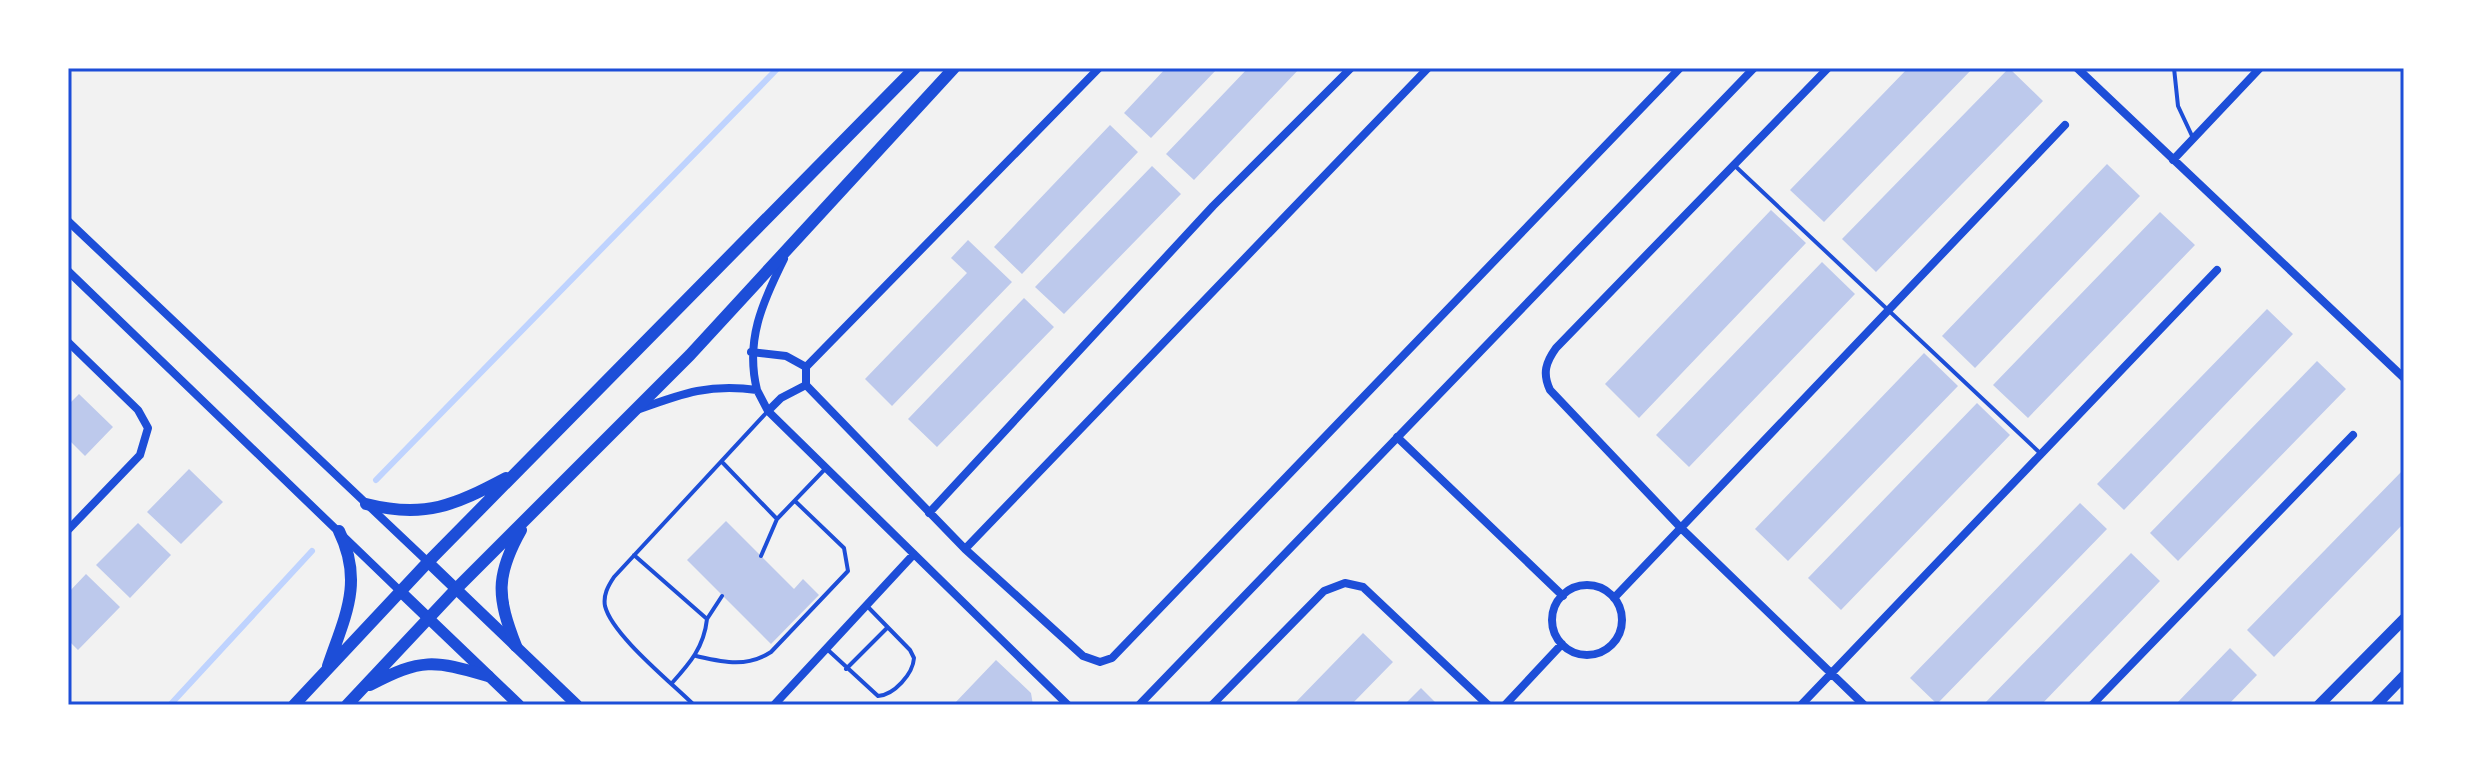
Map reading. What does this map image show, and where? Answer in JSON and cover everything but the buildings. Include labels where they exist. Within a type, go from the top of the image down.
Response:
[{"type":"main road","points":[[294,705],[428,562],[915,68]]},
{"type":"main road","points":[[347,705],[456,589],[786,254],[954,68]]},
{"type":"main road","points":[[366,504],[395,512],[454,505],[517,472]]},
{"type":"main road","points":[[516,646],[503,614],[499,588],[507,556],[531,514]]},
{"type":"main road","points":[[327,669],[350,601],[353,578],[351,555],[339,531]]},
{"type":"main road","points":[[360,691],[401,671],[435,661],[488,676]]},
{"type":"street","points":[[1099,68],[806,367],[806,385],[965,549],[1083,656],[1100,662],[1124,651],[1680,68]]},
{"type":"street","points":[[929,513],[1213,206],[1351,68]]},
{"type":"street","points":[[965,549],[1428,68]]},
{"type":"street","points":[[1139,705],[1754,68]]},
{"type":"street","points":[[1828,68],[1556,348],[1546,370],[1550,390],[1681,528],[1864,705]]},
{"type":"street","points":[[2077,68],[2404,378]]},
{"type":"street","points":[[2173,160],[2260,68]]},
{"type":"street","points":[[1614,598],[2065,125]]},
{"type":"street","points":[[68,221],[577,705]]},
{"type":"street","points":[[786,254],[759,313],[751,352],[757,390],[768,411],[914,554],[1055,702],[1068,705]]},
{"type":"street","points":[[1801,705],[2217,270]]},
{"type":"street","points":[[68,271],[519,705]]},
{"type":"street","points":[[68,342],[145,419],[148,438],[140,455],[68,530]]},
{"type":"street","points":[[751,352],[786,356],[806,367]]},
{"type":"street","points":[[631,413],[698,389],[726,385],[757,390]]},
{"type":"street","points":[[768,411],[781,398],[806,385]]},
{"type":"street","points":[[2092,705],[2353,435]]},
{"type":"street","points":[[1397,437],[1563,596]]},
{"type":"street","points":[[774,705],[914,554]]},
{"type":"street","points":[[1212,705],[1324,591],[1345,583],[1363,587],[1488,705]]},
{"type":"street","points":[[1589,586],[1614,598],[1621,623],[1610,646],[1585,655],[1562,644],[1552,624],[1554,608],[1563,596],[1577,587],[1589,586]]},
{"type":"street","points":[[2319,705],[2404,619]]},
{"type":"street","points":[[1505,705],[1562,644]]},
{"type":"street","points":[[2376,705],[2404,676]]},
{"type":"lane","points":[[2174,68],[2178,106],[2193,138]]},
{"type":"lane","points":[[1734,165],[2040,453]]},
{"type":"lane","points":[[694,705],[615,626],[604,604],[606,589],[768,411]]},
{"type":"lane","points":[[723,463],[777,519]]},
{"type":"lane","points":[[761,556],[777,519],[826,468]]},
{"type":"lane","points":[[696,656],[739,664],[757,661],[771,652],[848,571],[849,559],[844,548],[795,501]]},
{"type":"lane","points":[[634,555],[707,619]]},
{"type":"lane","points":[[672,683],[696,656],[706,634],[707,619],[722,596]]},
{"type":"lane","points":[[826,648],[873,694],[883,697],[911,671],[914,658],[866,605]]},
{"type":"lane","points":[[846,669],[887,627]]},
{"type":"waterway","points":[[376,480],[778,68]]},
{"type":"waterway","points":[[170,705],[312,551]]}]
